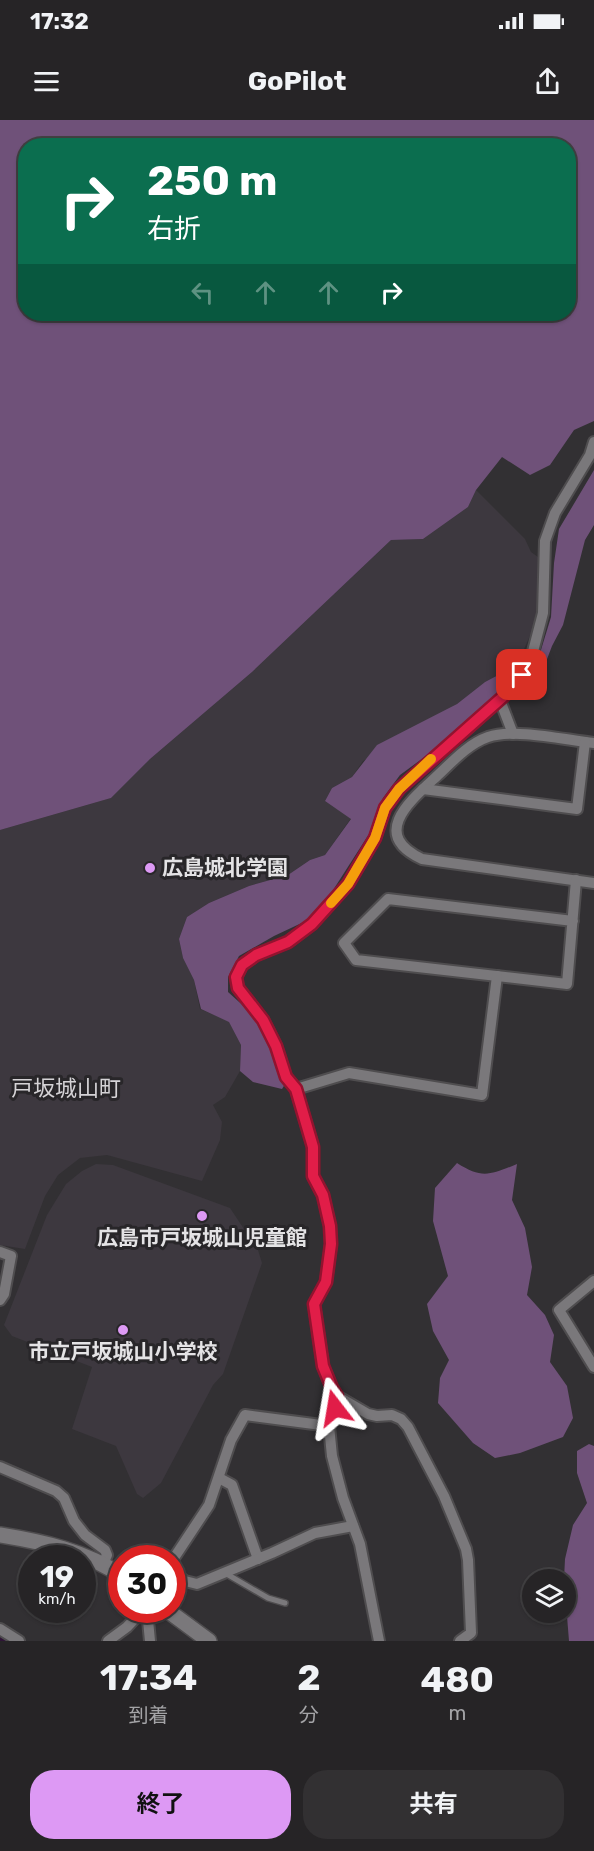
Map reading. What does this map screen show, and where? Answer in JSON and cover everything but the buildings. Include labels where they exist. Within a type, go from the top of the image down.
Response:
[{"type":"main road","points":[[0,1535],[60,1547],[108,1567]]},
{"type":"main road","points":[[185,1624],[209,1641]]},
{"type":"street","points":[[460,1641],[471,1633],[468,1560],[466,1549],[444,1496],[402,1419],[392,1415],[368,1414],[337,1396],[323,1366],[314,1304],[326,1282],[331,1244],[330,1226],[323,1195],[313,1176],[313,1147],[296,1089],[286,1077],[276,1046],[263,1020],[238,988],[236,977],[242,965],[256,955],[288,942],[312,924],[348,884],[375,838],[385,808],[399,789],[514,687],[530,663],[543,613],[545,541],[555,513],[590,455],[594,442]]},
{"type":"street","points":[[500,700],[513,734]]},
{"type":"street","points":[[423,789],[577,809],[590,743],[513,734],[488,737],[467,749],[423,789],[402,811],[397,823],[397,838],[408,852],[422,859],[594,883]]},
{"type":"street","points":[[573,921],[388,899],[344,943],[356,960],[567,984],[573,921],[576,880]]},
{"type":"street","points":[[296,1089],[349,1073],[482,1095],[497,976]]},
{"type":"street","points":[[0,1252],[11,1256],[4,1294],[0,1300]]},
{"type":"street","points":[[594,1281],[559,1310],[594,1367]]},
{"type":"street","points":[[337,1396],[334,1420],[329,1426],[332,1456],[364,1562],[380,1641]]},
{"type":"street","points":[[183,1545],[209,1505],[231,1440],[245,1415],[329,1426]]},
{"type":"street","points":[[0,1467],[56,1491],[64,1498],[74,1521],[85,1535],[105,1550],[107,1555],[103,1564]]},
{"type":"street","points":[[219,1478],[232,1485],[258,1559]]},
{"type":"street","points":[[186,1581],[196,1584],[315,1533],[353,1526]]},
{"type":"street","points":[[108,1641],[131,1623]]},
{"type":"street","points":[[147,1623],[150,1641]]},
{"type":"street","points":[[185,1624],[196,1641]]},
{"type":"street","points":[[0,1629],[19,1641]]},
{"type":"lane","points":[[224,1573],[268,1598],[285,1603]]},
{"type":"shaded area","points":[[0,120],[594,120],[594,421],[574,430],[550,465],[530,475],[502,457],[476,490],[468,507],[423,539],[391,540],[252,672],[150,759],[111,798],[0,830]]},
{"type":"shaded area","points":[[594,470],[594,525],[585,540],[563,625],[541,675],[530,686],[551,617],[554,563],[559,529]]},
{"type":"shaded area","name":"広島城北学園","points":[[476,490],[525,539],[531,552],[538,557],[540,606],[533,629],[517,665],[485,682],[457,704],[363,761],[352,777],[332,788],[325,801],[351,818],[325,855],[310,860],[288,875],[249,886],[209,903],[187,917],[179,939],[183,958],[194,980],[200,1009],[229,1021],[241,1045],[240,1071],[225,1097],[213,1105],[222,1122],[220,1140],[202,1181],[107,1155],[80,1158],[58,1175],[45,1196],[25,1249],[0,1245],[0,830],[111,798],[150,759],[252,672],[391,540],[423,539],[468,507]]},
{"type":"shaded area","points":[[517,665],[515,674],[503,690],[438,747],[400,775],[383,798],[369,834],[328,898],[308,920],[239,956],[228,977],[228,992],[248,1010],[268,1038],[287,1081],[282,1089],[253,1082],[240,1071],[241,1045],[229,1022],[201,1009],[194,980],[183,958],[179,939],[187,917],[209,903],[249,886],[288,875],[310,860],[325,855],[351,819],[325,801],[332,788],[352,777],[377,745],[457,704],[485,682]]},
{"type":"shaded area","points":[[457,1163],[473,1171],[486,1174],[517,1164],[512,1200],[525,1228],[532,1267],[527,1295],[545,1315],[554,1335],[550,1362],[567,1386],[573,1418],[563,1437],[520,1453],[495,1458],[473,1443],[438,1403],[440,1378],[449,1360],[433,1331],[427,1304],[448,1276],[433,1221],[435,1188]]},
{"type":"shaded area","name":"市立戸坂城山小学校","points":[[96,1164],[113,1165],[230,1208],[258,1250],[262,1263],[223,1374],[213,1385],[161,1483],[143,1498],[137,1494],[116,1446],[72,1429],[92,1367],[12,1336],[4,1325],[47,1215],[66,1184],[82,1171]]},
{"type":"shaded area","points":[[589,1444],[594,1446],[594,1641],[569,1641],[568,1623],[576,1623],[576,1569],[564,1569],[565,1559],[573,1525],[587,1503],[577,1473],[577,1451]]},
{"type":"slow traffic","points":[[331,903],[348,884],[375,838],[385,808],[399,789],[431,759]]},
{"type":"place","name":"広島城北学園","points":[[150,868]]},
{"type":"place","name":"広島市戸坂城山児童館","points":[[202,1216]]},
{"type":"place","name":"市立戸坂城山小学校","points":[[123,1330]]},
{"type":"district","name":"戸坂城山町","points":[[66,1088]]},
{"type":"route","points":[[335,1408],[337,1396],[323,1366],[314,1304],[326,1282],[331,1244],[330,1226],[323,1195],[313,1176],[313,1147],[296,1089],[286,1077],[276,1046],[263,1020],[238,988],[236,977],[242,965],[256,955],[288,942],[312,924],[348,884],[375,838],[385,808],[399,789],[514,687],[522,675]]}]
